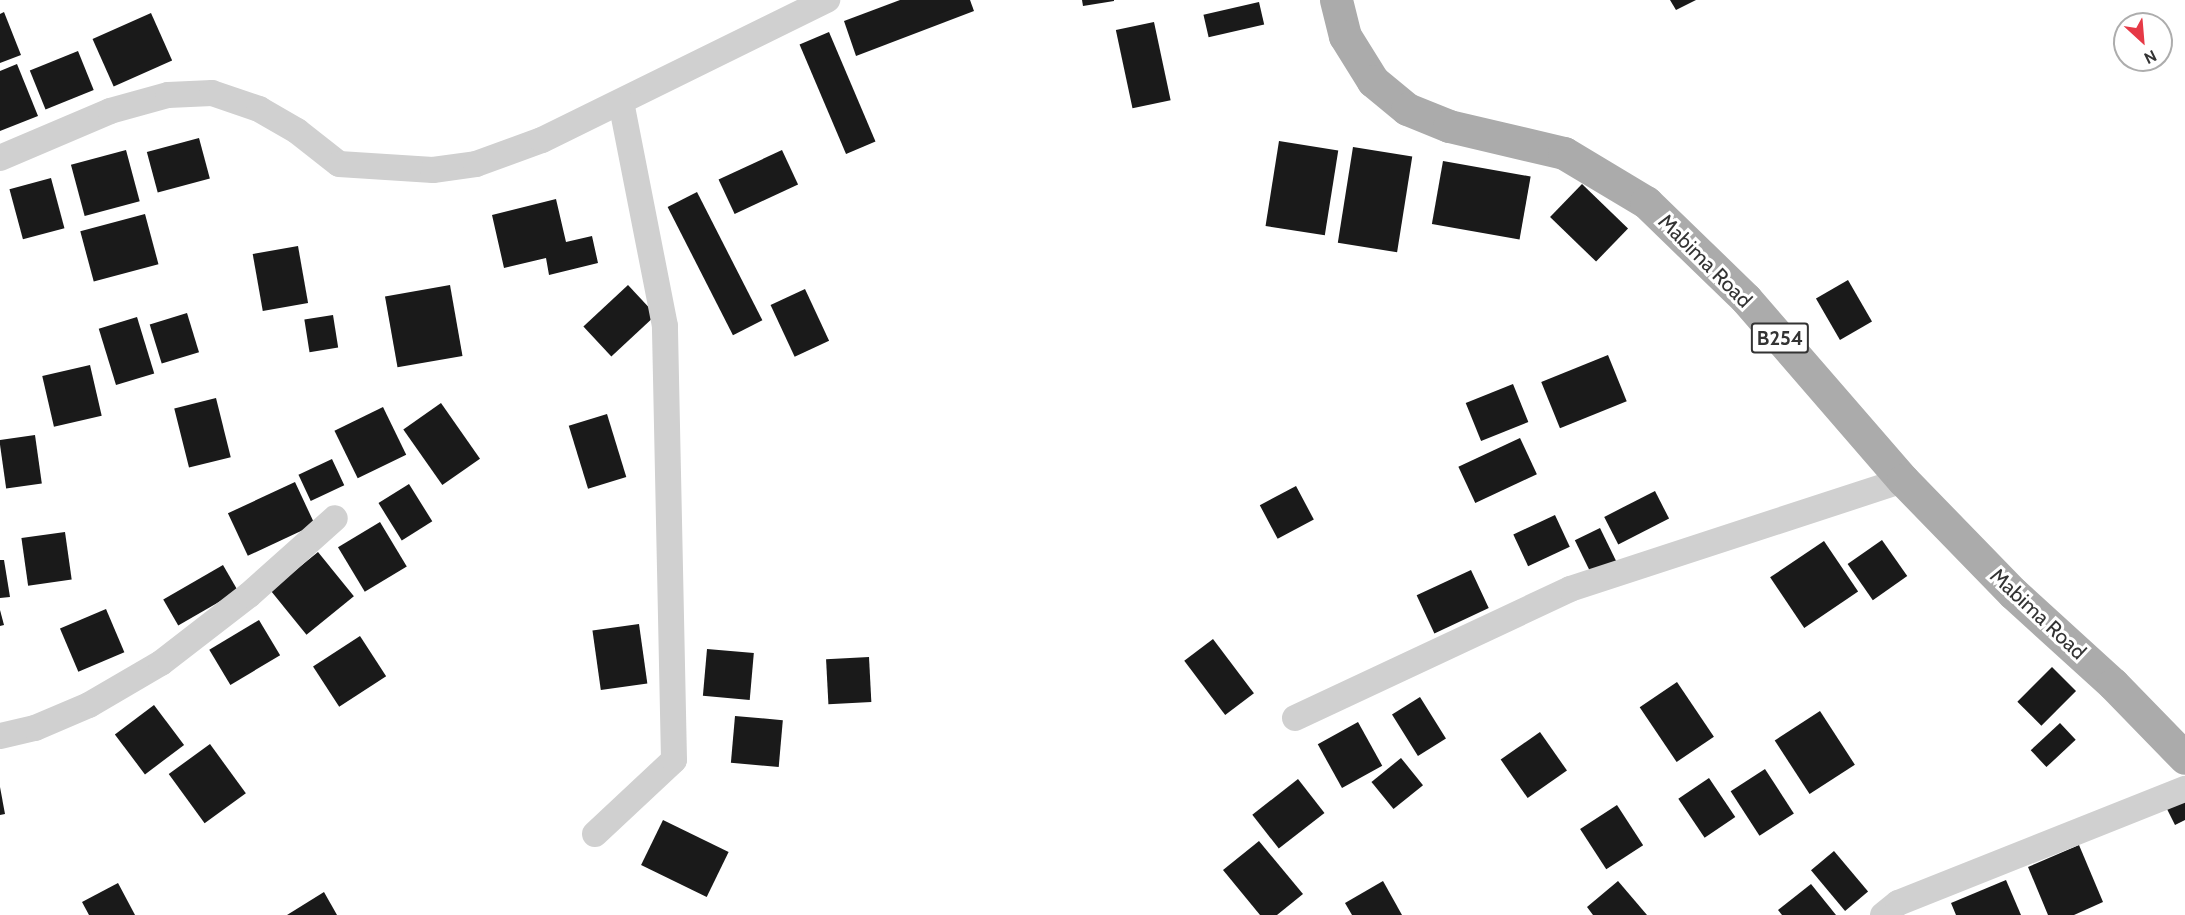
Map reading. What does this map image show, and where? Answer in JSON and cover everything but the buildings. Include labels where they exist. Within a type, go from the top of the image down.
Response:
[{"type":"main road","name":"Mabima Road","points":[[1336,0],[1345,36],[1373,81],[1407,109],[1449,126],[1564,153],[1646,202],[1746,298],[1903,480],[2013,593],[2113,684],[2185,758]]},
{"type":"street","points":[[0,158],[110,111],[168,95],[212,93],[259,109],[297,131],[339,164],[433,170],[476,164],[531,144],[621,102],[827,0]]},
{"type":"street","points":[[595,834],[675,760],[665,326],[621,102]]},
{"type":"street","points":[[1294,718],[1570,589],[1903,480]]},
{"type":"street","points":[[0,736],[35,728],[89,705],[161,663],[249,595],[336,518]]},
{"type":"street","points":[[1883,915],[1898,903],[2185,789]]}]
